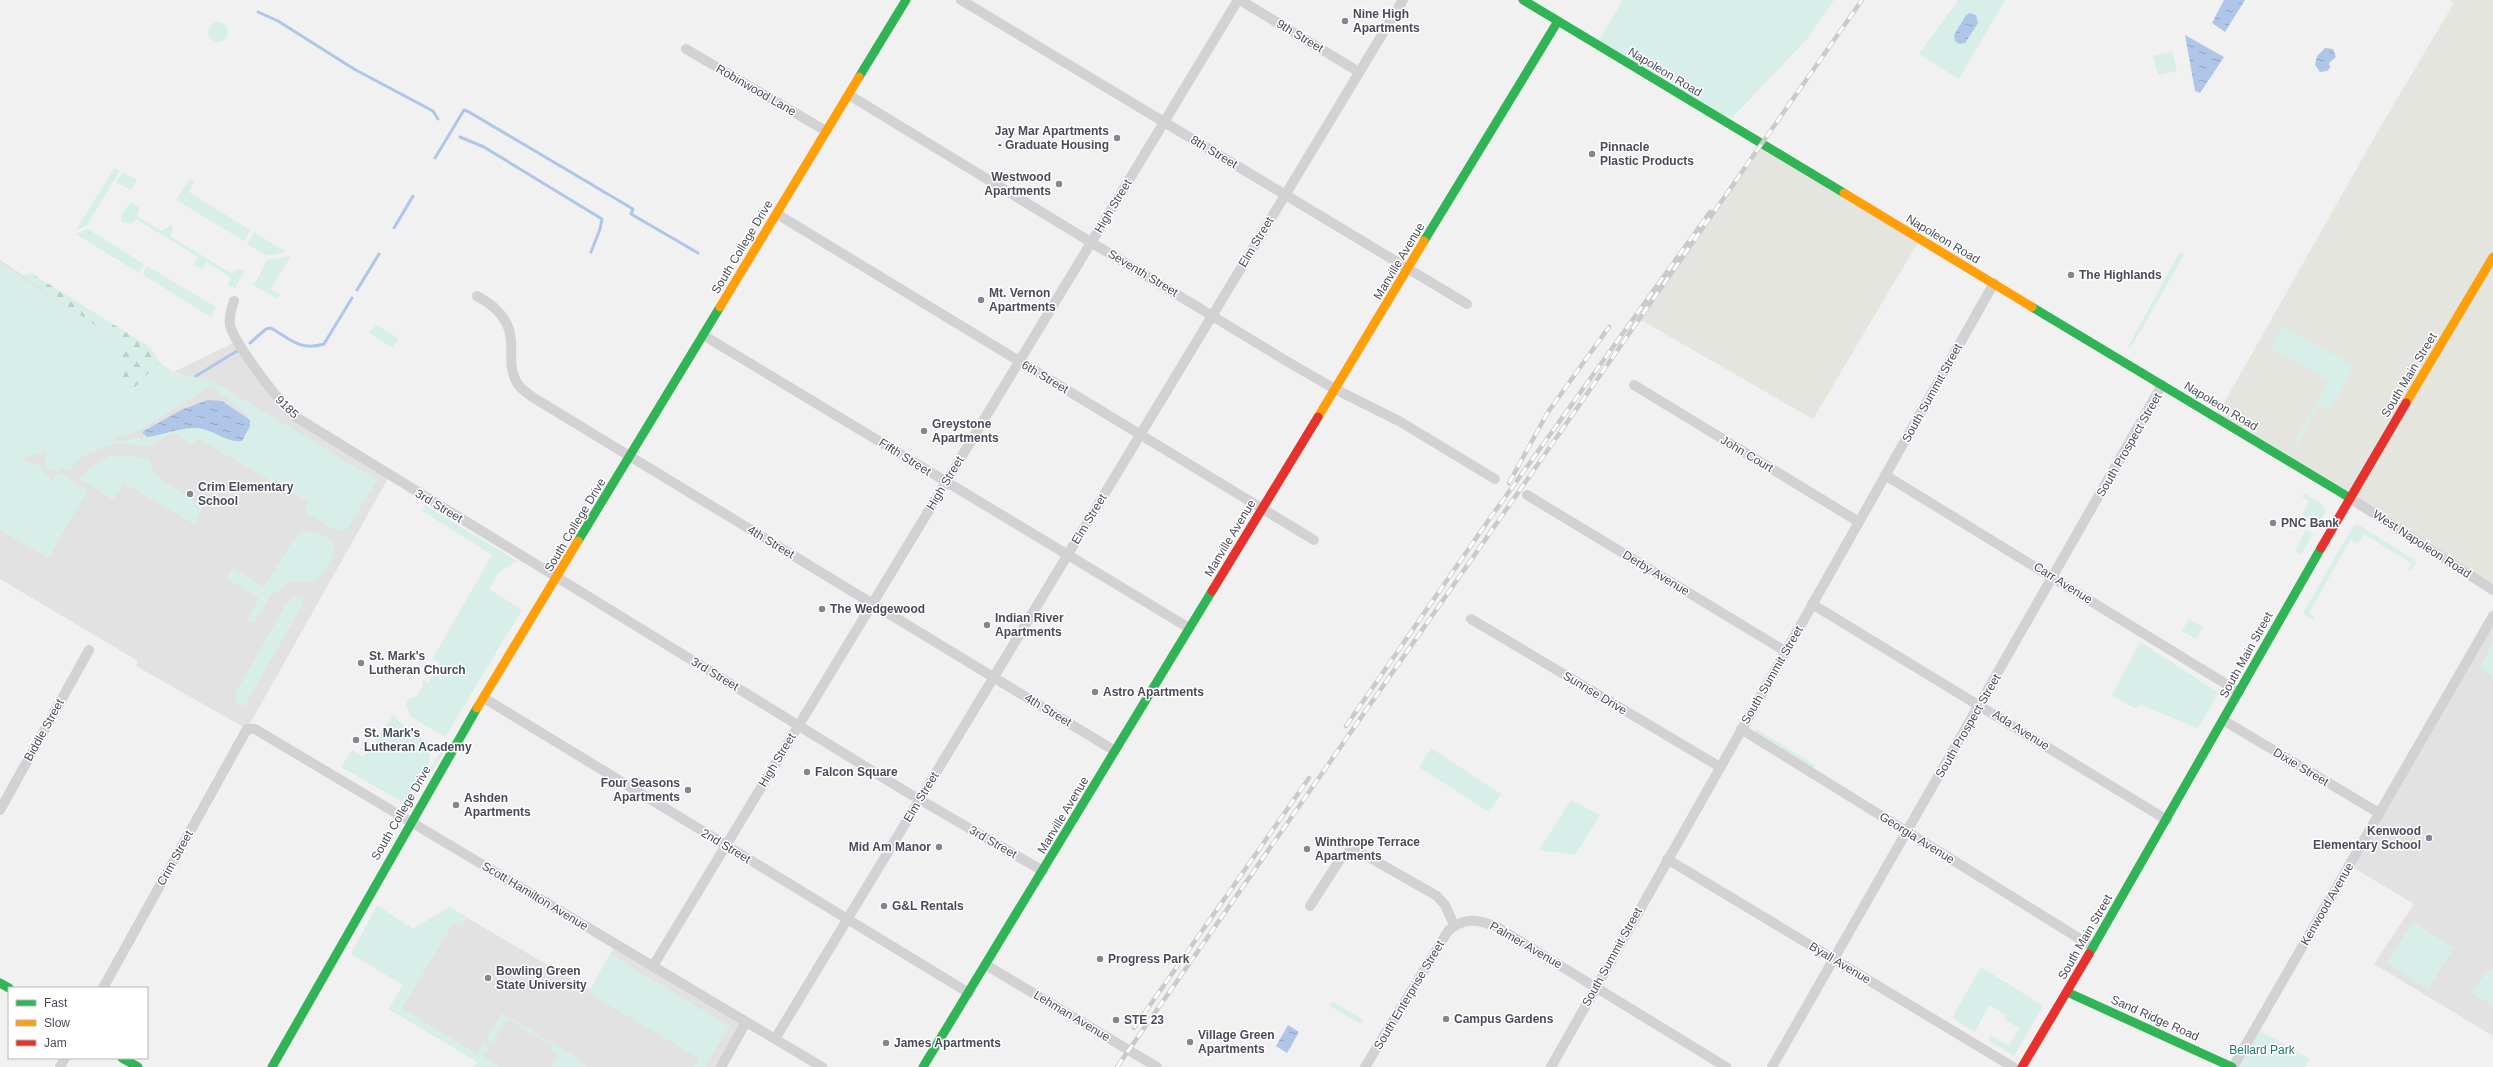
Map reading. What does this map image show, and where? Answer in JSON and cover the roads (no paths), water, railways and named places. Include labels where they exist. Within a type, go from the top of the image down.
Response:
[{"type":"street","name":"South College Drive","points":[[272,1067],[410,821],[906,0]]},
{"type":"street","name":"8th Street","points":[[961,0],[1285,194],[1408,270],[1467,304]]},
{"type":"street","name":"High Street","points":[[653,966],[1239,0]]},
{"type":"street","name":"9th Street","points":[[1239,0],[1359,72]]},
{"type":"street","name":"Elm Street","points":[[774,1039],[1402,0]]},
{"type":"street","name":"Napoleon Road","points":[[1523,0],[2350,498]]},
{"type":"street","name":"Manville Avenue","points":[[923,1067],[1558,21]]},
{"type":"street","name":"Robinwood Lane","points":[[686,49],[826,131]]},
{"type":"street","name":"Seventh Street","points":[[849,95],[1335,389]]},
{"type":"street","name":"6th Street","points":[[777,214],[1314,540]]},
{"type":"street","name":"South Main Street","points":[[2022,1067],[2093,947],[2350,498],[2493,256]]},
{"type":"street","name":"South Summit Street","points":[[1551,1067],[1667,858],[1994,283]]},
{"type":"street","name":"4th Street","points":[[477,296],[496,308],[509,329],[512,371],[516,382],[523,390],[630,457],[1115,751]]},
{"type":"street","name":"9185","points":[[234,301],[230,317],[233,333],[284,406],[316,431],[390,475]]},
{"type":"street","name":"Fifth Street","points":[[703,335],[1189,628]]},
{"type":"street","name":"John Court","points":[[1634,385],[1859,522]]},
{"type":"street","name":"South Prospect Street","points":[[1772,1067],[1981,705],[2162,385]]},
{"type":"street","points":[[1335,389],[1398,421],[1495,479]]},
{"type":"street","name":"3rd Street","points":[[390,475],[920,799],[1043,871]]},
{"type":"street","name":"Carr Avenue","points":[[1885,475],[2239,692]]},
{"type":"street","name":"Derby Avenue","points":[[1527,495],[1785,651]]},
{"type":"street","name":"West Napoleon Road","points":[[2350,498],[2493,590]]},
{"type":"street","name":"Ada Avenue","points":[[1812,604],[1981,705],[2166,820]]},
{"type":"street","name":"Kenwood Avenue","points":[[2233,1067],[2493,616]]},
{"type":"street","name":"Sunrise Drive","points":[[1470,619],[1720,767]]},
{"type":"street","name":"Biddle Street","points":[[0,810],[89,650]]},
{"type":"street","name":"2nd Street","points":[[484,698],[969,993]]},
{"type":"street","name":"Dixie Street","points":[[2223,720],[2379,813]]},
{"type":"street","name":"Scott Hamilton Avenue","points":[[247,729],[255,729],[822,1067]]},
{"type":"street","name":"Crim Street","points":[[104,987],[247,729]]},
{"type":"street","name":"Georgia Avenue","points":[[1741,729],[2093,947]]},
{"type":"street","points":[[1310,906],[1341,858],[1349,852],[1358,851],[1437,896],[1445,905],[1454,925]]},
{"type":"street","name":"Byall Avenue","points":[[1667,858],[2013,1067]]},
{"type":"street","name":"Palmer Avenue","points":[[1454,925],[1460,922],[1472,920],[1483,921],[1497,927],[1596,986],[1726,1067]]},
{"type":"street","name":"South Enterprise Street","points":[[1365,1067],[1448,931],[1454,925]]},
{"type":"street","name":"Lehman Avenue","points":[[986,965],[1140,1063],[1157,1067]]},
{"type":"street","name":"Sand Ridge Road","points":[[2067,992],[2233,1067]]},
{"type":"street","points":[[721,1067],[746,1022]]},
{"type":"street","points":[[124,1059],[138,1067]]},
{"type":"water","points":[[2224,0],[2245,0],[2225,32],[2212,23]]},
{"type":"water","points":[[1970,13],[1976,15],[1978,23],[1965,43],[1959,44],[1955,41],[1954,35],[1966,15]]},
{"type":"water","points":[[2185,35],[2224,57],[2200,93],[2195,91]]},
{"type":"water","points":[[2325,48],[2333,49],[2336,57],[2329,63],[2330,68],[2327,71],[2320,72],[2315,65],[2317,56]]},
{"type":"water","points":[[207,400],[222,401],[250,420],[250,426],[242,441],[230,440],[209,431],[197,428],[184,429],[147,437],[142,432],[181,410]]},
{"type":"water","points":[[1288,1025],[1299,1032],[1287,1053],[1276,1046]]},
{"type":"waterway","points":[[258,12],[278,21],[354,69],[433,111],[438,119]]},
{"type":"waterway","points":[[435,158],[464,110],[633,209],[631,214],[698,253]]},
{"type":"waterway","points":[[460,137],[484,147],[602,219],[600,229],[591,252]]},
{"type":"waterway","points":[[394,228],[413,196]]},
{"type":"waterway","points":[[357,290],[379,254]]},
{"type":"waterway","points":[[250,343],[266,329],[271,328],[290,340],[302,345],[316,346],[324,344],[352,298]]},
{"type":"waterway","points":[[196,376],[237,351]]},
{"type":"railway","points":[[1117,1067],[1862,0]]},
{"type":"railway","points":[[1346,726],[1488,521],[1710,212]]},
{"type":"railway","points":[[1509,483],[1548,412],[1609,327]]},
{"type":"railway","points":[[1134,1028],[1309,778]]},
{"type":"place","name":"Nine High Apartments","points":[[1345,21]]},
{"type":"place","name":"Jay Mar Apartments - Graduate Housing","points":[[1117,138]]},
{"type":"place","name":"Pinnacle Plastic Products","points":[[1592,154]]},
{"type":"place","name":"Westwood Apartments","points":[[1059,184]]},
{"type":"place","name":"The Highlands","points":[[2071,275]]},
{"type":"place","name":"Mt. Vernon Apartments","points":[[981,300]]},
{"type":"place","name":"Greystone Apartments","points":[[924,431]]},
{"type":"place","name":"Crim Elementary School","points":[[190,494]]},
{"type":"place","name":"PNC Bank","points":[[2273,523]]},
{"type":"place","name":"The Wedgewood","points":[[822,609]]},
{"type":"place","name":"Indian River Apartments","points":[[987,625]]},
{"type":"place","name":"St. Mark's Lutheran Church","points":[[361,663]]},
{"type":"place","name":"Astro Apartments","points":[[1095,692]]},
{"type":"place","name":"St. Mark's Lutheran Academy","points":[[356,740]]},
{"type":"place","name":"Falcon Square","points":[[807,772]]},
{"type":"place","name":"Four Seasons Apartments","points":[[688,790]]},
{"type":"place","name":"Ashden Apartments","points":[[456,805]]},
{"type":"place","name":"Kenwood Elementary School","points":[[2429,838]]},
{"type":"place","name":"Mid Am Manor","points":[[939,847]]},
{"type":"place","name":"Winthrope Terrace Apartments","points":[[1307,849]]},
{"type":"place","name":"G&L Rentals","points":[[884,906]]},
{"type":"place","name":"Progress Park","points":[[1100,959]]},
{"type":"place","name":"Bowling Green State University","points":[[488,978]]},
{"type":"place","name":"Campus Gardens","points":[[1446,1019]]},
{"type":"place","name":"STE 23","points":[[1116,1020]]},
{"type":"place","name":"Village Green Apartments","points":[[1190,1042]]},
{"type":"place","name":"James Apartments","points":[[886,1043]]},
{"type":"park label","name":"Bellard Park","points":[[2262,1050]]}]
